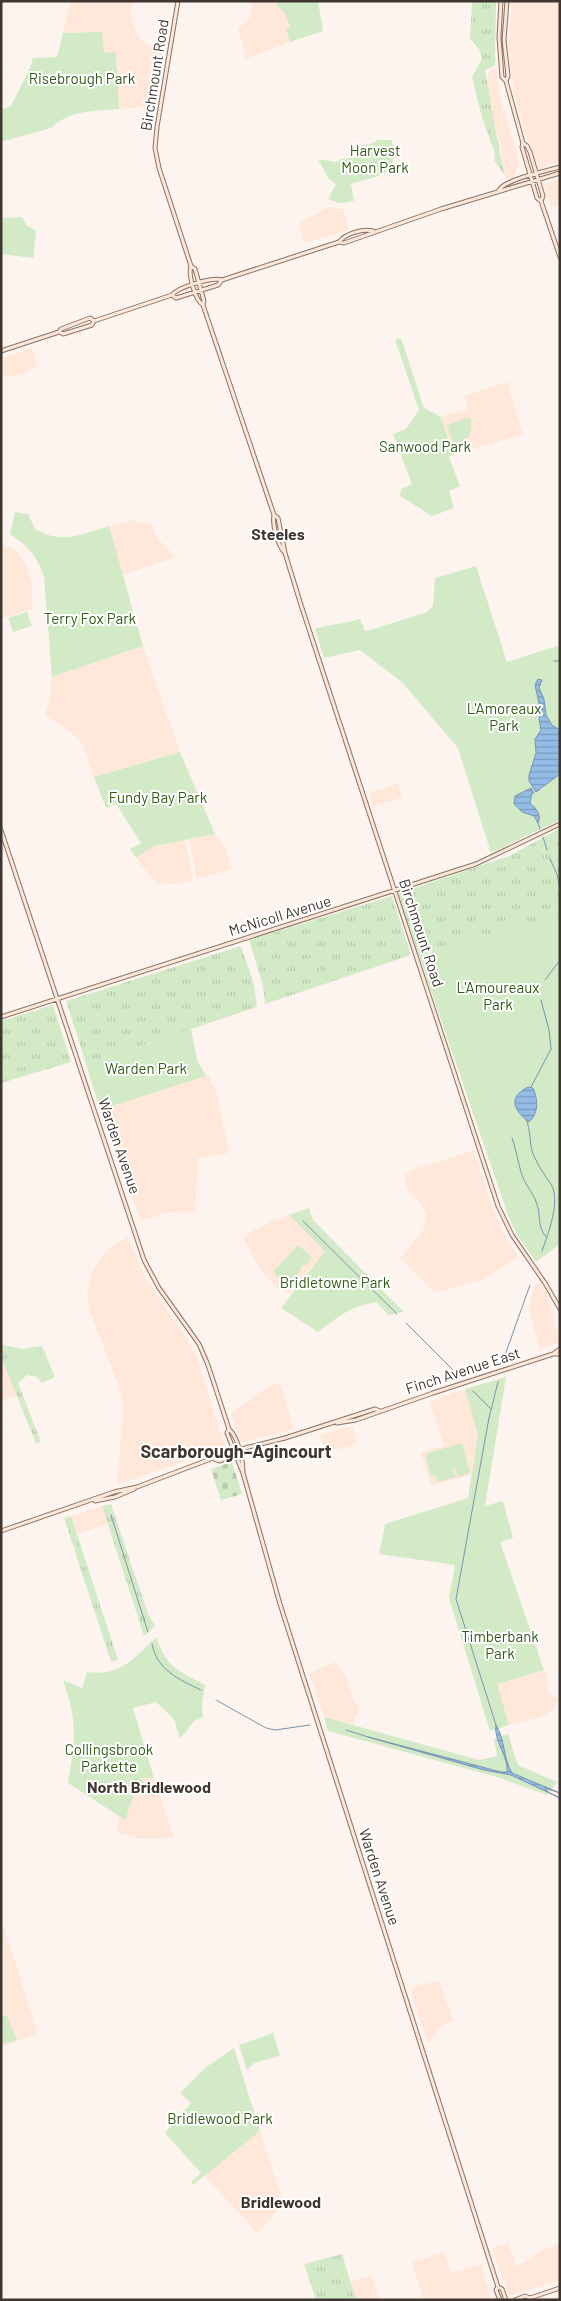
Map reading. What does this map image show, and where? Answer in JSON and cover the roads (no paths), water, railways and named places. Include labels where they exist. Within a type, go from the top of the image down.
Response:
[{"type":"main road","name":"Birchmount Road","points":[[178,1],[155,148],[159,168],[191,266],[190,270],[199,302],[203,305]]},
{"type":"main road","points":[[501,1],[500,55],[502,77],[506,80],[523,143],[522,147],[537,198],[541,201],[560,258]]},
{"type":"main road","points":[[506,1],[504,40],[508,76],[506,80]]},
{"type":"main road","points":[[523,143],[527,146],[543,196],[541,201]]},
{"type":"main road","points":[[498,190],[501,186],[560,167]]},
{"type":"main road","points":[[59,332],[61,328],[90,318],[94,320],[172,296],[176,298],[218,285],[222,280],[339,242],[349,241],[370,234],[373,231],[498,190],[560,173]]},
{"type":"main road","points":[[339,242],[342,237],[367,229],[373,231]]},
{"type":"main road","name":"Birchmount Road","points":[[191,266],[195,269],[204,301],[203,305],[274,515],[278,518],[284,553],[498,1206],[512,1235],[551,1291],[560,1309]]},
{"type":"main road","points":[[172,296],[175,291],[194,284],[216,278],[222,280]]},
{"type":"main road","points":[[1,351],[59,332],[62,334],[92,325],[94,320]]},
{"type":"main road","name":"McNicoll Avenue","points":[[1,1017],[244,938],[395,892],[489,859],[560,824]]},
{"type":"main road","name":"Warden Avenue","points":[[1,830],[144,1260],[158,1288],[199,1344],[238,1449],[237,1455]]},
{"type":"main road","name":"Finch Avenue East","points":[[214,1459],[219,1461],[253,1450],[258,1446],[336,1423],[354,1415],[375,1409],[380,1410],[553,1354],[560,1349]]},
{"type":"main road","name":"Finch Avenue East","points":[[553,1354],[560,1354]]},
{"type":"main road","name":"Warden Avenue","points":[[229,1429],[227,1433],[243,1473],[280,1604],[498,2287],[496,2290],[500,2300]]},
{"type":"main road","name":"Finch Avenue East","points":[[1,1531],[114,1492],[137,1487],[214,1459],[233,1450],[252,1445],[258,1446]]},
{"type":"main road","name":"Warden Avenue","points":[[498,2287],[502,2289],[506,2300]]},
{"type":"main road","points":[[515,2300],[525,2296],[529,2299],[560,2288]]},
{"type":"water","points":[[538,679],[542,680],[539,688],[544,699],[546,715],[552,725],[560,730],[560,774],[536,792],[529,781],[529,775],[536,753],[535,739],[541,730],[539,719],[541,712],[535,685]]},
{"type":"water","points":[[531,788],[534,793],[532,793],[530,803],[539,814],[538,823],[534,816],[522,812],[514,804],[515,796]]},
{"type":"water","points":[[528,1087],[533,1088],[537,1101],[535,1114],[529,1122],[520,1113],[515,1104],[517,1095]]},
{"type":"water","points":[[496,1725],[512,1773],[560,1793],[545,1788],[548,1792],[560,1798],[511,1775],[484,1770],[368,1737],[507,1772],[506,1760],[497,1737]]},
{"type":"waterway","points":[[554,661],[560,661]]},
{"type":"waterway","points":[[538,823],[540,829]]},
{"type":"waterway","points":[[543,837],[547,850]]},
{"type":"waterway","points":[[550,859],[557,874],[560,889]]},
{"type":"waterway","points":[[545,980],[560,960]]},
{"type":"waterway","points":[[531,1087],[551,1049],[549,1030],[541,1000]]},
{"type":"waterway","points":[[526,1119],[533,1154],[551,1184],[555,1199],[552,1218],[542,1251]]},
{"type":"waterway","points":[[512,1138],[522,1176],[536,1201],[540,1225],[546,1237]]},
{"type":"waterway","points":[[303,1221],[397,1314]]},
{"type":"waterway","points":[[504,1358],[530,1285]]},
{"type":"waterway","points":[[406,1323],[456,1373]]},
{"type":"waterway","points":[[496,1725],[456,1599],[489,1418],[498,1382]]},
{"type":"waterway","points":[[473,1391],[491,1409]]},
{"type":"waterway","points":[[111,1515],[148,1632]]},
{"type":"waterway","points":[[152,1644],[159,1661],[170,1673],[201,1690]]},
{"type":"waterway","points":[[216,1700],[266,1728],[275,1730],[310,1725]]},
{"type":"waterway","points":[[346,1730],[368,1737]]},
{"type":"district","name":"Steeles","points":[[278,534]]},
{"type":"district","name":"Scarborough–Agincourt","points":[[236,1452]]},
{"type":"district","name":"North Bridlewood","points":[[149,1787]]},
{"type":"district","name":"Bridlewood","points":[[281,2202]]},
{"type":"park label","name":"Risebrough Park","points":[[82,79]]},
{"type":"park label","name":"Harvest Moon Park","points":[[375,160]]},
{"type":"park label","name":"Sanwood Park","points":[[425,447]]},
{"type":"park label","name":"Terry Fox Park","points":[[90,619]]},
{"type":"park label","name":"L'Amoreaux Park","points":[[504,718]]},
{"type":"park label","name":"Fundy Bay Park","points":[[158,798]]},
{"type":"park label","name":"L'Amoureaux Park","points":[[498,996]]},
{"type":"park label","name":"Warden Park","points":[[146,1069]]},
{"type":"park label","name":"Bridletowne Park","points":[[335,1283]]},
{"type":"park label","name":"Timberbank Park","points":[[500,1646]]},
{"type":"park label","name":"Collingsbrook Parkette","points":[[109,1758]]},
{"type":"park label","name":"Bridlewood Park","points":[[220,2119]]}]
